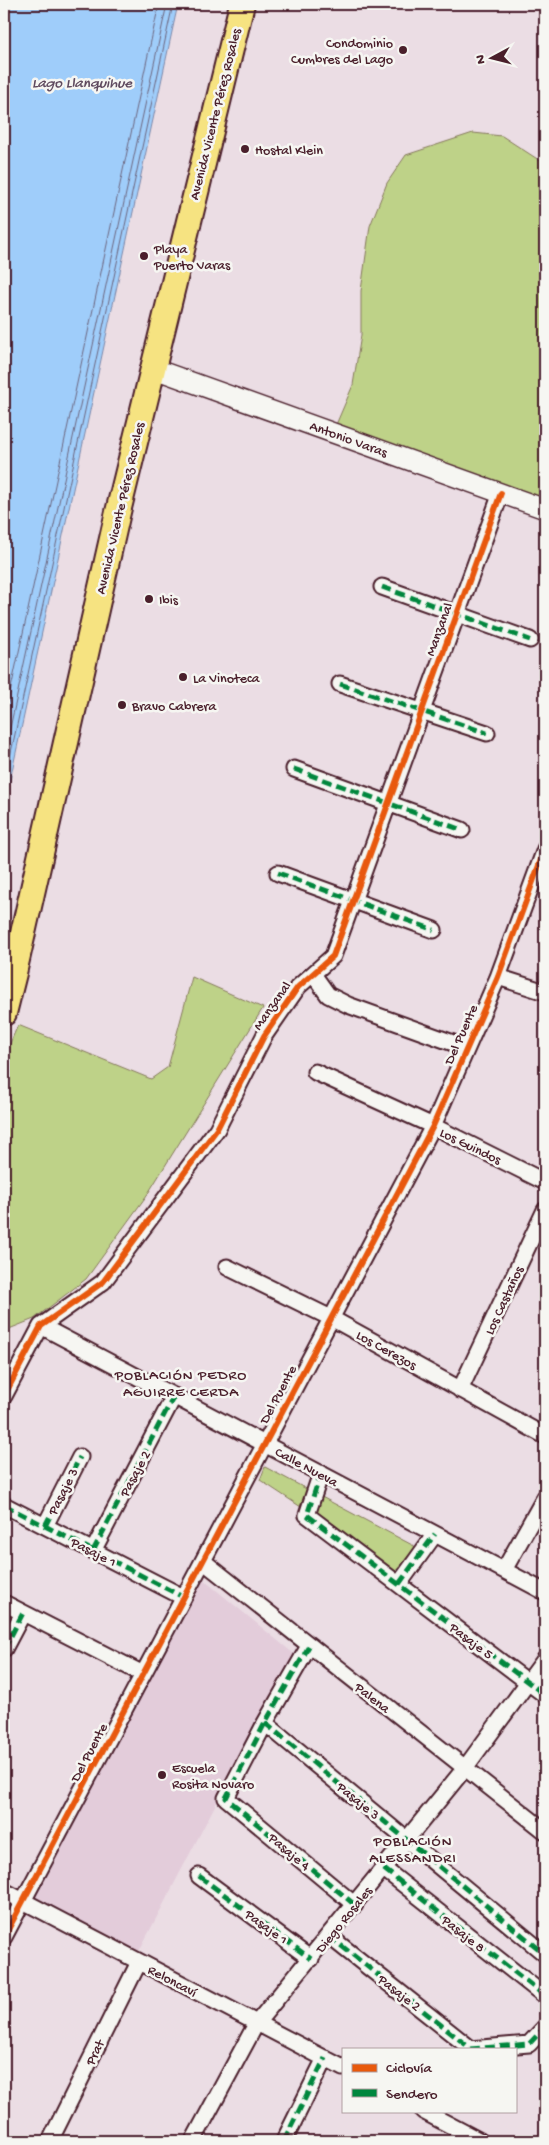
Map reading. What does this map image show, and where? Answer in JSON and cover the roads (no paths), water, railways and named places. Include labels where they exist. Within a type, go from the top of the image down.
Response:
[{"type":"main road","name":"Avenida Vicente Pérez Rosales","points":[[4,1013],[88,639],[152,368],[242,4]]},
{"type":"street","name":"Antonio Varas","points":[[152,368],[545,509]]},
{"type":"street","name":"Manzanal","points":[[4,1396],[41,1326],[103,1282],[217,1129],[264,1036],[298,987],[333,956],[501,493]]},
{"type":"street","points":[[382,587],[530,640]]},
{"type":"street","points":[[340,684],[487,734]]},
{"type":"street","points":[[294,770],[462,830]]},
{"type":"street","name":"Del Puente","points":[[4,1938],[432,1126],[498,977],[545,849]]},
{"type":"street","points":[[278,873],[434,930]]},
{"type":"street","points":[[313,974],[328,995],[348,1005],[467,1048]]},
{"type":"street","points":[[498,977],[545,992]]},
{"type":"street","name":"Los Guindos","points":[[315,1072],[432,1126],[545,1182]]},
{"type":"street","name":"Los Castaños","points":[[460,1390],[545,1210]]},
{"type":"street","name":"Los Cerezos","points":[[227,1267],[331,1318],[545,1436]]},
{"type":"street","name":"Calle Nueva","points":[[41,1326],[545,1592]]},
{"type":"street","name":"Pasaje 2","points":[[93,1551],[174,1396]]},
{"type":"street","name":"Pasaje 3","points":[[44,1526],[80,1457]]},
{"type":"street","name":"Pasaje 5","points":[[321,1473],[307,1514],[545,1695]]},
{"type":"street","points":[[504,1570],[545,1497]]},
{"type":"street","name":"Pasaje 1","points":[[4,1504],[183,1597]]},
{"type":"street","points":[[399,1584],[435,1534]]},
{"type":"street","name":"Palena","points":[[203,1561],[308,1646],[545,1831]]},
{"type":"street","points":[[4,1603],[143,1674]]},
{"type":"street","points":[[4,1649],[23,1613]]},
{"type":"street","points":[[265,1723],[308,1646]]},
{"type":"street","name":"Diego Rosales","points":[[193,2141],[256,2024],[465,1768],[545,1658]]},
{"type":"street","name":"Pasaje 3","points":[[265,1723],[545,1954]]},
{"type":"street","name":"Pasaje 4","points":[[265,1723],[226,1798],[355,1905]]},
{"type":"street","name":"Pasaje 8","points":[[384,1869],[545,1996]]},
{"type":"street","name":"Pasaje 1","points":[[199,1876],[311,1958]]},
{"type":"street","name":"Reloncaví","points":[[4,1891],[342,2067]]},
{"type":"street","name":"Pasaje 2","points":[[329,1936],[470,2048]]},
{"type":"street","name":"Prat","points":[[50,2141],[139,1962]]},
{"type":"street","points":[[470,2048],[529,2044],[545,2027]]},
{"type":"street","points":[[284,2141],[325,2058]]},
{"type":"street","points":[[426,2112],[480,2141]]},
{"type":"water","name":"Lago Llanquihue","points":[[4,4],[178,4],[4,808]]},
{"type":"place","name":"Condominio Cumbres del Lago","points":[[403,50]]},
{"type":"place","name":"Hostal Klein","points":[[245,149]]},
{"type":"place","name":"Playa Puerto Varas","points":[[144,256]]},
{"type":"place","name":"Ibis","points":[[149,599]]},
{"type":"place","name":"La Vinoteca","points":[[183,677]]},
{"type":"place","name":"Bravo Cabrera","points":[[122,705]]},
{"type":"place","name":"Escuela Rosita Novaro","points":[[162,1775]]},
{"type":"district","name":"POBLACIÓN PEDRO AGUIRRE CERDA","points":[[181,1382]]},
{"type":"district","name":"POBLACIÓN ALESSANDRI","points":[[413,1848]]}]
